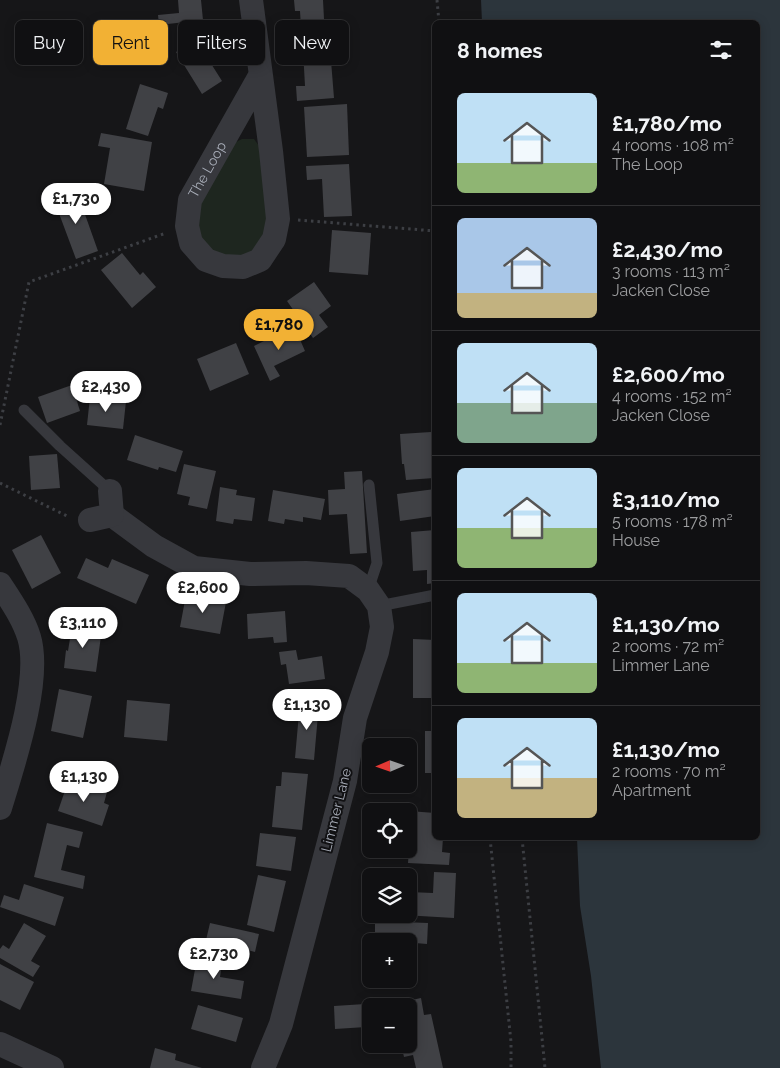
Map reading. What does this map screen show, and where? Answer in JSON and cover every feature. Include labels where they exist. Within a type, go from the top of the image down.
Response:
[{"type":"street","points":[[251,0],[260,76]]},
{"type":"street","name":"The Loop","points":[[260,76],[278,219],[274,239],[260,260],[243,267],[223,266],[206,260],[191,242],[187,226],[190,200],[260,76]]},
{"type":"street","points":[[110,491],[101,517],[194,568],[250,574],[349,576],[373,598]]},
{"type":"street","points":[[0,584],[24,624],[30,639],[33,661],[28,708],[1,799]]},
{"type":"street","name":"Limmer Lane","points":[[264,1068],[281,1024],[345,781],[355,718],[377,652],[382,627],[373,598]]},
{"type":"street","points":[[0,1044],[52,1068]]},
{"type":"lane","points":[[24,410],[60,446],[110,491]]},
{"type":"lane","points":[[370,485],[377,563],[373,598],[432,594]]},
{"type":"path","points":[[437,0],[439,20]]},
{"type":"path","points":[[278,219],[432,231]]},
{"type":"path","points":[[0,425],[29,282],[187,226]]},
{"type":"path","points":[[0,483],[66,517],[101,517]]},
{"type":"path","points":[[490,840],[511,1042],[511,1068]]},
{"type":"path","points":[[522,840],[545,1068]]},
{"type":"shaded area","points":[[481,0],[780,0],[780,1068],[601,1068],[591,976],[580,906],[577,840],[760,840],[760,20],[482,20]]},
{"type":"shaded area","points":[[242,139],[254,139],[262,150],[269,223],[259,247],[236,259],[215,256],[198,235],[201,198],[232,144]]},
{"type":"building","points":[[178,0],[201,0],[203,20],[178,20],[178,23],[168,24],[168,20],[158,20],[158,15],[179,13]]},
{"type":"building","points":[[294,0],[323,0],[324,20],[301,20],[300,11],[295,11]]},
{"type":"building","points":[[184,65],[212,65],[222,81],[202,94]]},
{"type":"building","points":[[304,65],[331,65],[334,98],[297,101],[296,86],[305,86]]},
{"type":"building","points":[[140,84],[168,93],[163,109],[158,107],[148,136],[126,129]]},
{"type":"building","points":[[347,104],[349,155],[307,157],[304,107]]},
{"type":"building","points":[[101,133],[152,142],[144,191],[104,184],[110,148],[98,146]]},
{"type":"building","points":[[349,164],[352,216],[324,217],[322,179],[307,180],[306,166]]},
{"type":"building","points":[[81,190],[85,200],[72,205],[74,209],[82,206],[98,251],[76,259],[54,200]]},
{"type":"building","points":[[332,230],[371,233],[368,275],[329,272]]},
{"type":"building","points":[[122,253],[140,275],[143,272],[156,287],[132,308],[101,270]]},
{"type":"building","points":[[314,282],[331,306],[319,315],[328,327],[313,338],[287,301]]},
{"type":"building","points":[[294,326],[305,351],[274,366],[280,376],[270,381],[254,346]]},
{"type":"building","points":[[236,343],[249,374],[210,391],[197,359]]},
{"type":"building","points":[[72,385],[80,411],[47,423],[38,397]]},
{"type":"building","points":[[90,397],[126,401],[123,429],[87,425]]},
{"type":"building","points":[[431,432],[432,478],[406,480],[404,464],[402,464],[400,434]]},
{"type":"building","points":[[135,435],[183,451],[176,472],[159,467],[158,470],[127,460]]},
{"type":"building","points":[[57,454],[60,488],[31,490],[29,456]]},
{"type":"building","points":[[184,464],[216,471],[207,509],[188,505],[190,497],[177,494]]},
{"type":"building","points":[[362,471],[367,553],[350,554],[347,514],[329,515],[328,490],[345,489],[344,472]]},
{"type":"building","points":[[220,487],[237,490],[236,495],[255,498],[252,521],[234,519],[233,524],[216,521]]},
{"type":"building","points":[[432,489],[432,516],[400,521],[397,494]]},
{"type":"building","points":[[273,490],[325,499],[321,520],[303,517],[303,522],[285,519],[284,524],[268,521]]},
{"type":"building","points":[[432,530],[432,583],[427,584],[427,570],[413,571],[411,532]]},
{"type":"building","points":[[41,535],[61,573],[32,589],[12,550]]},
{"type":"building","points":[[86,558],[108,568],[112,559],[149,575],[136,604],[77,578]]},
{"type":"building","points":[[186,595],[226,602],[220,634],[180,627]]},
{"type":"building","points":[[285,611],[287,642],[274,643],[273,637],[248,639],[247,614]]},
{"type":"building","points":[[72,626],[102,629],[96,672],[64,668]]},
{"type":"building","points":[[413,639],[432,640],[432,698],[413,698]]},
{"type":"building","points":[[296,650],[298,660],[322,656],[325,679],[289,684],[286,664],[281,665],[279,652]]},
{"type":"building","points":[[59,689],[92,696],[83,738],[51,731]]},
{"type":"building","points":[[127,700],[170,704],[167,741],[124,737]]},
{"type":"building","points":[[300,702],[319,703],[314,760],[295,758]]},
{"type":"building","points":[[425,731],[432,731],[432,773],[425,773]]},
{"type":"building","points":[[282,772],[308,774],[302,830],[272,827],[276,786],[281,786]]},
{"type":"building","points":[[69,779],[107,792],[104,803],[109,805],[102,826],[58,811]]},
{"type":"building","points":[[417,812],[432,813],[432,840],[443,840],[442,852],[450,853],[449,865],[408,863],[408,858],[417,858]]},
{"type":"building","points":[[47,823],[83,832],[79,848],[67,845],[61,870],[85,876],[83,889],[34,877]]},
{"type":"building","points":[[260,833],[296,837],[291,871],[256,866]]},
{"type":"building","points":[[434,872],[456,873],[454,918],[417,916],[417,892],[433,893]]},
{"type":"building","points":[[258,875],[286,881],[274,932],[247,925]]},
{"type":"building","points":[[24,884],[64,897],[55,926],[0,907],[4,895],[19,900]]},
{"type":"building","points":[[24,923],[46,936],[31,961],[40,966],[33,977],[0,958],[0,949],[3,945],[9,949]]},
{"type":"building","points":[[210,923],[259,934],[255,952],[232,946],[229,960],[203,953]]},
{"type":"building","points":[[375,923],[428,923],[427,944],[417,943],[417,933],[375,933]]},
{"type":"building","points":[[186,958],[222,964],[220,977],[244,981],[241,999],[191,991],[196,964],[185,964]]},
{"type":"building","points":[[0,964],[34,982],[20,1010],[0,1000]]},
{"type":"building","points":[[421,998],[424,1015],[431,1014],[443,1068],[416,1068],[413,1055],[404,1057],[403,1053],[417,1053],[417,999]]},
{"type":"building","points":[[362,1004],[362,1027],[335,1029],[334,1006]]},
{"type":"building","points":[[198,1005],[243,1018],[236,1042],[191,1029]]},
{"type":"building","points":[[155,1048],[176,1054],[175,1060],[202,1068],[150,1068]]}]
